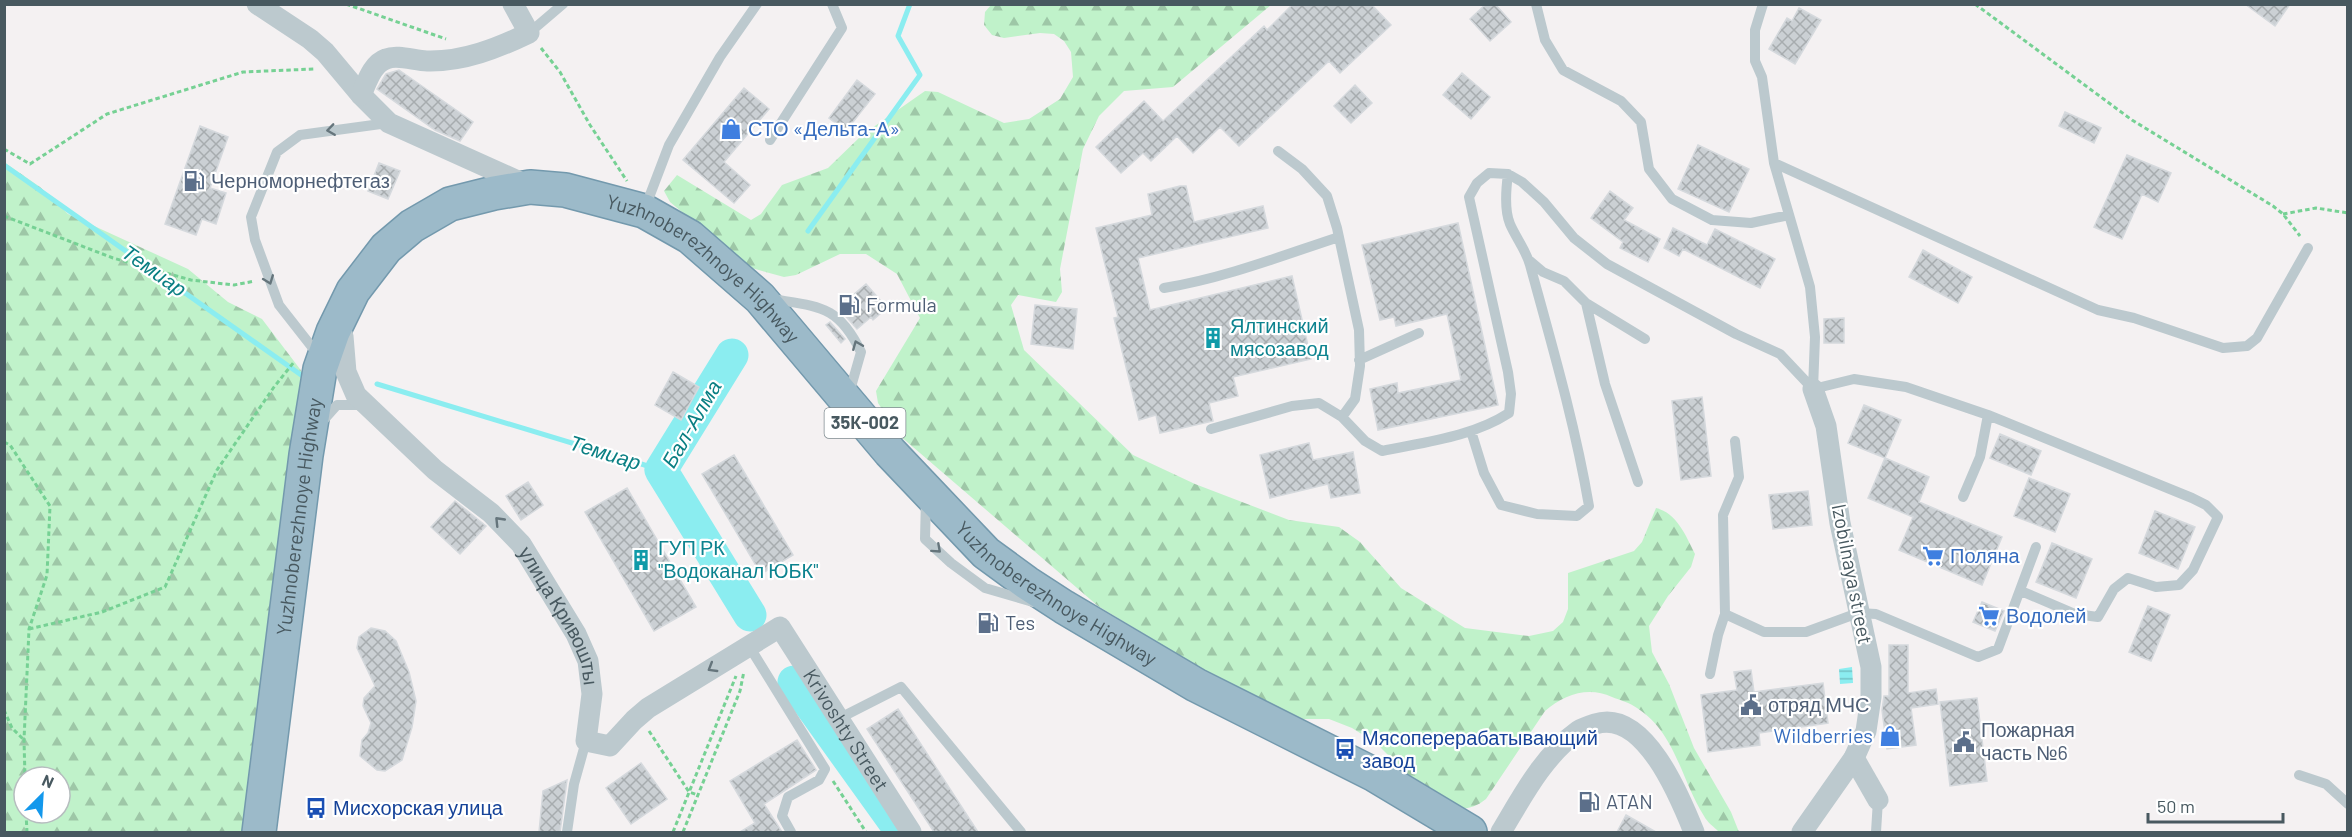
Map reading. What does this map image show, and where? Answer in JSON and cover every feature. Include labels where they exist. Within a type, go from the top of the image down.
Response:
[{"type":"highway","name":"Yuzhnoberezhnoye Highway","points":[[263,832],[306,455],[327,347],[353,291],[386,248],[412,226],[450,204],[530,187],[565,190],[644,211],[690,237],[760,298],[890,452],[986,553],[1027,583],[1196,685],[1376,776],[1439,818]]},
{"type":"highway","name":"Yuzhnoberezhnoye Highway","points":[[263,832],[303,560],[321,423],[327,347],[393,253],[423,227],[438,219],[495,199],[516,193],[533,192],[556,192],[643,215],[688,240],[760,303],[873,439],[982,554],[1064,611],[1198,690],[1341,762],[1439,818],[1470,832]]},
{"type":"street","points":[[257,4],[310,39],[389,123],[530,187]]},
{"type":"street","points":[[361,95],[371,72],[388,57],[428,61],[458,59],[503,46],[529,33],[513,4]]},
{"type":"street","name":"улица Кривошты","points":[[327,347],[346,372],[357,395],[435,470],[491,513],[520,544],[576,634],[588,661],[592,694],[586,741]]},
{"type":"street","name":"Izobilnaya street","points":[[1802,832],[1854,758],[1866,731],[1871,697],[1871,667],[1840,523],[1826,426],[1814,389]]},
{"type":"street","name":"Krivoshty Street","points":[[744,649],[780,627],[911,832]]},
{"type":"street","points":[[586,741],[610,746],[648,708],[744,649]]},
{"type":"street","points":[[1504,827],[1537,774],[1556,750],[1580,729],[1603,722],[1628,726],[1650,748],[1677,793],[1694,832]]},
{"type":"street","points":[[1854,758],[1878,800]]},
{"type":"lane","points":[[529,33],[563,4]]},
{"type":"lane","points":[[644,211],[669,145],[720,57],[758,4]]},
{"type":"lane","points":[[770,140],[842,28],[832,4]]},
{"type":"lane","points":[[1536,4],[1545,40],[1563,70],[1621,100],[1641,122],[1649,169],[1672,199],[1712,220],[1751,223],[1789,215]]},
{"type":"lane","points":[[1763,4],[1755,30],[1755,61],[1762,76],[1774,163],[1810,287],[1815,337],[1814,389]]},
{"type":"lane","points":[[327,347],[279,305],[255,240],[251,217],[278,152],[300,135],[389,123]]},
{"type":"lane","points":[[1278,151],[1302,169],[1327,196],[1339,237],[1359,330],[1356,399],[1342,417]]},
{"type":"lane","points":[[1774,163],[2098,310],[2133,318],[2223,348],[2247,346],[2257,338],[2308,248]]},
{"type":"lane","points":[[1211,429],[1292,406],[1319,403],[1342,417],[1365,441],[1382,451],[1471,431],[1493,423],[1509,413],[1511,394],[1469,197],[1477,183],[1489,173],[1508,174],[1522,182],[1544,202],[1574,238],[1607,264],[1736,334],[1780,354],[1814,389]]},
{"type":"lane","points":[[1471,431],[1484,473],[1501,505],[1537,514],[1577,516],[1589,506],[1581,454],[1559,365],[1529,261],[1509,222],[1506,194],[1508,174]]},
{"type":"lane","points":[[1164,288],[1190,284],[1260,265],[1339,237]]},
{"type":"lane","points":[[1529,261],[1543,273],[1564,281],[1586,303],[1646,339]]},
{"type":"lane","points":[[760,298],[819,307],[837,316],[852,333],[861,352],[847,400]]},
{"type":"lane","points":[[1586,303],[1605,384],[1638,483]]},
{"type":"lane","points":[[1359,360],[1419,333]]},
{"type":"lane","points":[[1814,389],[1854,380],[1906,387],[1988,415],[2192,498],[2206,505],[2218,517],[2193,570],[2179,585],[2156,587],[2128,578],[2114,589],[2098,617],[2075,614],[2021,591]]},
{"type":"lane","points":[[321,423],[337,405],[358,405],[387,424]]},
{"type":"lane","points":[[1963,497],[1980,458],[1988,415]]},
{"type":"lane","points":[[1710,674],[1725,614],[1723,515],[1739,477],[1735,441]]},
{"type":"lane","points":[[1725,614],[1764,632],[1806,632],[1839,622],[1858,613],[1876,614],[1978,657],[1998,649],[2036,547]]},
{"type":"lane","points":[[744,649],[825,769],[819,780],[788,797],[782,816],[791,832]]},
{"type":"lane","points":[[838,719],[901,687],[1021,832]]},
{"type":"lane","points":[[567,832],[574,784],[586,741]]},
{"type":"lane","points":[[2299,775],[2326,784],[2348,804]]},
{"type":"lane","points":[[1876,832],[1878,800]]},
{"type":"path","points":[[346,4],[456,42]]},
{"type":"path","points":[[1975,4],[2132,120],[2283,214],[2308,248]]},
{"type":"path","points":[[529,33],[560,72],[644,211]]},
{"type":"path","points":[[4,149],[30,164],[107,114],[243,72],[338,68]]},
{"type":"path","points":[[2283,214],[2316,208],[2348,213]]},
{"type":"path","points":[[4,216],[128,262],[191,280],[234,285],[268,278]]},
{"type":"path","points":[[29,629],[102,612],[165,587],[217,470],[283,376],[327,347]]},
{"type":"path","points":[[4,442],[10,445],[50,506],[47,575],[29,629],[25,765]]},
{"type":"path","points":[[673,832],[735,679],[744,649]]},
{"type":"path","points":[[683,832],[740,691],[744,649]]},
{"type":"path","points":[[4,710],[12,728],[24,740]]},
{"type":"path","points":[[638,716],[689,792],[698,795]]},
{"type":"path","points":[[825,769],[866,832]]},
{"type":"green space","points":[[991,5],[1271,5],[1173,87],[1124,91],[1099,116],[1083,149],[1060,269],[1062,292],[1056,302],[1018,295],[1011,305],[1024,350],[1133,455],[1195,484],[1289,520],[1339,527],[1360,542],[1401,588],[1465,628],[1529,636],[1553,631],[1563,622],[1568,609],[1568,573],[1634,551],[1642,542],[1656,508],[1670,515],[1680,526],[1695,554],[1691,567],[1668,596],[1649,626],[1652,652],[1669,684],[1694,748],[1731,812],[1739,832],[1719,832],[1707,820],[1669,744],[1661,730],[1650,718],[1637,708],[1603,694],[1586,692],[1568,696],[1552,705],[1545,711],[1486,799],[1475,806],[1463,809],[1437,804],[1376,743],[1352,728],[1329,719],[1292,719],[1268,709],[1098,606],[899,435],[878,403],[876,391],[920,318],[897,274],[866,254],[840,254],[796,275],[784,277],[748,267],[670,202],[664,191],[677,175],[751,220],[761,214],[782,185],[828,168],[862,135],[925,91],[938,92],[1004,123],[1029,119],[1060,99],[1073,77],[1071,52],[1064,41],[1054,34],[1040,33],[1004,38],[992,35],[984,25],[985,12]]},
{"type":"green space","points":[[4,162],[40,187],[68,214],[188,269],[228,302],[262,319],[309,381],[249,832],[5,832]]},
{"type":"water","points":[[1852,667],[1853,683],[1840,684],[1839,669]]},
{"type":"building","points":[[1293,4],[1371,4],[1391,25],[1340,73],[1329,61],[1239,146],[1220,127],[1193,153],[1177,136],[1151,161],[1143,153],[1121,173],[1096,147],[1144,101],[1163,121],[1264,26],[1267,30]]},
{"type":"building","points":[[1486,4],[1495,4],[1511,22],[1490,41],[1470,19]]},
{"type":"building","points":[[2245,4],[2290,4],[2275,26]]},
{"type":"building","points":[[1799,8],[1821,20],[1795,64],[1769,49],[1787,18],[1792,21]]},
{"type":"building","points":[[399,70],[473,122],[460,141],[435,130],[377,89],[386,74]]},
{"type":"building","points":[[1462,73],[1490,97],[1471,119],[1443,95]]},
{"type":"building","points":[[857,80],[875,94],[846,131],[829,118]]},
{"type":"building","points":[[1355,85],[1372,103],[1351,123],[1334,106]]},
{"type":"building","points":[[744,88],[769,109],[724,162],[750,185],[734,203],[683,160]]},
{"type":"building","points":[[2065,112],[2101,128],[2094,143],[2059,126]]},
{"type":"building","points":[[200,126],[228,137],[210,188],[226,193],[216,224],[202,219],[196,235],[165,224]]},
{"type":"building","points":[[1698,145],[1749,169],[1729,212],[1678,189]]},
{"type":"building","points":[[2127,155],[2171,173],[2158,202],[2142,194],[2122,239],[2094,227]]},
{"type":"building","points":[[379,163],[400,171],[388,199],[368,191]]},
{"type":"building","points":[[1186,186],[1194,222],[1263,206],[1268,228],[1138,258],[1150,310],[1292,276],[1311,359],[1233,377],[1238,396],[1209,403],[1213,421],[1160,433],[1156,415],[1139,420],[1114,318],[1118,317],[1096,228],[1152,215],[1148,194]]},
{"type":"building","points":[[1610,191],[1633,208],[1624,220],[1660,239],[1648,262],[1620,248],[1623,242],[1591,218]]},
{"type":"building","points":[[1458,223],[1498,405],[1378,430],[1370,389],[1397,383],[1398,393],[1461,380],[1447,314],[1396,326],[1394,317],[1380,320],[1362,245]]},
{"type":"building","points":[[1673,228],[1707,245],[1715,229],[1775,259],[1760,288],[1683,249],[1679,256],[1664,248]]},
{"type":"building","points":[[1923,250],[1972,277],[1958,303],[1909,277]]},
{"type":"building","points":[[866,284],[887,308],[873,320],[871,317],[857,329],[842,312],[857,299],[853,295]]},
{"type":"building","points":[[1035,305],[1077,309],[1073,349],[1031,344]]},
{"type":"building","points":[[1844,318],[1844,343],[1824,343],[1824,319]]},
{"type":"building","points":[[830,322],[845,339],[841,343],[826,325]]},
{"type":"building","points":[[673,372],[699,387],[681,420],[655,405]]},
{"type":"building","points":[[1702,397],[1711,476],[1681,480],[1672,401]]},
{"type":"building","points":[[1864,405],[1901,420],[1885,458],[1848,443]]},
{"type":"building","points":[[2000,434],[2041,451],[2031,475],[1990,458]]},
{"type":"building","points":[[1309,443],[1313,460],[1353,452],[1360,493],[1331,498],[1328,484],[1270,498],[1260,455]]},
{"type":"building","name":"ГУП РК \"Водоканал ЮБК\"","points":[[734,455],[793,555],[761,574],[702,474]]},
{"type":"building","points":[[1885,458],[1929,477],[1919,502],[2002,537],[1982,585],[1899,550],[1913,517],[1868,498]]},
{"type":"building","points":[[2029,478],[2070,494],[2055,532],[2014,516]]},
{"type":"building","points":[[528,482],[543,505],[521,520],[506,496]]},
{"type":"building","name":"ГУП РК \"Водоканал ЮБК\"","points":[[627,488],[696,607],[654,631],[585,512]]},
{"type":"building","points":[[1808,491],[1812,525],[1773,529],[1769,495]]},
{"type":"building","points":[[455,501],[486,526],[460,554],[431,527]]},
{"type":"building","points":[[2155,511],[2195,527],[2178,569],[2139,553]]},
{"type":"building","points":[[2052,543],[2092,559],[2076,598],[2036,582]]},
{"type":"building","name":"Водолей","points":[[1982,602],[2004,611],[1995,631],[1973,622]]},
{"type":"building","points":[[2148,606],[2170,615],[2151,661],[2129,652]]},
{"type":"building","name":"Tes","points":[[988,612],[996,615],[999,623],[996,631],[988,634],[980,631],[977,623],[980,615]]},
{"type":"building","points":[[371,628],[385,631],[396,641],[409,672],[416,701],[412,727],[402,760],[385,771],[377,770],[360,756],[362,740],[368,733],[371,723],[363,706],[364,698],[375,686],[357,648],[359,637]]},
{"type":"building","points":[[1889,645],[1908,645],[1908,693],[1936,689],[1938,704],[1911,708],[1916,745],[1887,749],[1882,710],[1884,696],[1889,696]]},
{"type":"building","points":[[1751,670],[1754,692],[1823,683],[1828,723],[1759,733],[1760,745],[1708,752],[1701,695],[1737,690],[1734,672]]},
{"type":"building","name":"Пожарная часть №6","points":[[1977,698],[1987,781],[1950,786],[1940,702]]},
{"type":"building","points":[[898,709],[978,832],[934,832],[867,729]]},
{"type":"building","points":[[797,740],[816,770],[764,804],[782,832],[740,832],[755,823],[730,781]]},
{"type":"building","points":[[641,763],[667,799],[631,824],[606,788]]},
{"type":"building","points":[[567,780],[560,832],[539,832],[543,791]]},
{"type":"building","points":[[1626,815],[1656,832],[1617,832]]},
{"type":"waterway","name":"Бал-Алма","points":[[808,231],[920,75],[898,36],[910,4]]},
{"type":"waterway","name":"Темиар","points":[[4,165],[304,377]]},
{"type":"waterway","name":"Бал-Алма","points":[[732,355],[661,470],[750,615]]},
{"type":"waterway","name":"Темиар","points":[[377,384],[661,470]]},
{"type":"waterway","name":"Бал-Алма","points":[[794,682],[898,827]]},
{"type":"place","name":"СТО «Дельта-А»","points":[[731,129]]},
{"type":"place","name":"Черноморнефтегаз","points":[[194,181]]},
{"type":"place","name":"Formula","points":[[849,305]]},
{"type":"place","name":"Ялтинский мясозавод","points":[[1213,338]]},
{"type":"place","name":"Поляна","points":[[1933,556]]},
{"type":"place","name":"ГУП РК \"Водоканал ЮБК\"","points":[[641,560]]},
{"type":"place","name":"Водолей","points":[[1989,616]]},
{"type":"place","name":"Tes","points":[[988,623]]},
{"type":"place","name":"отряд МЧС","points":[[1751,705]]},
{"type":"place","name":"Wildberries","points":[[1890,736]]},
{"type":"place","name":"Пожарная часть №6","points":[[1964,742]]},
{"type":"place","name":"Мясоперерабатывающий завод","points":[[1345,749]]},
{"type":"place","name":"ATAN","points":[[1589,802]]},
{"type":"place","name":"Мисхорская улица","points":[[316,808]]}]
